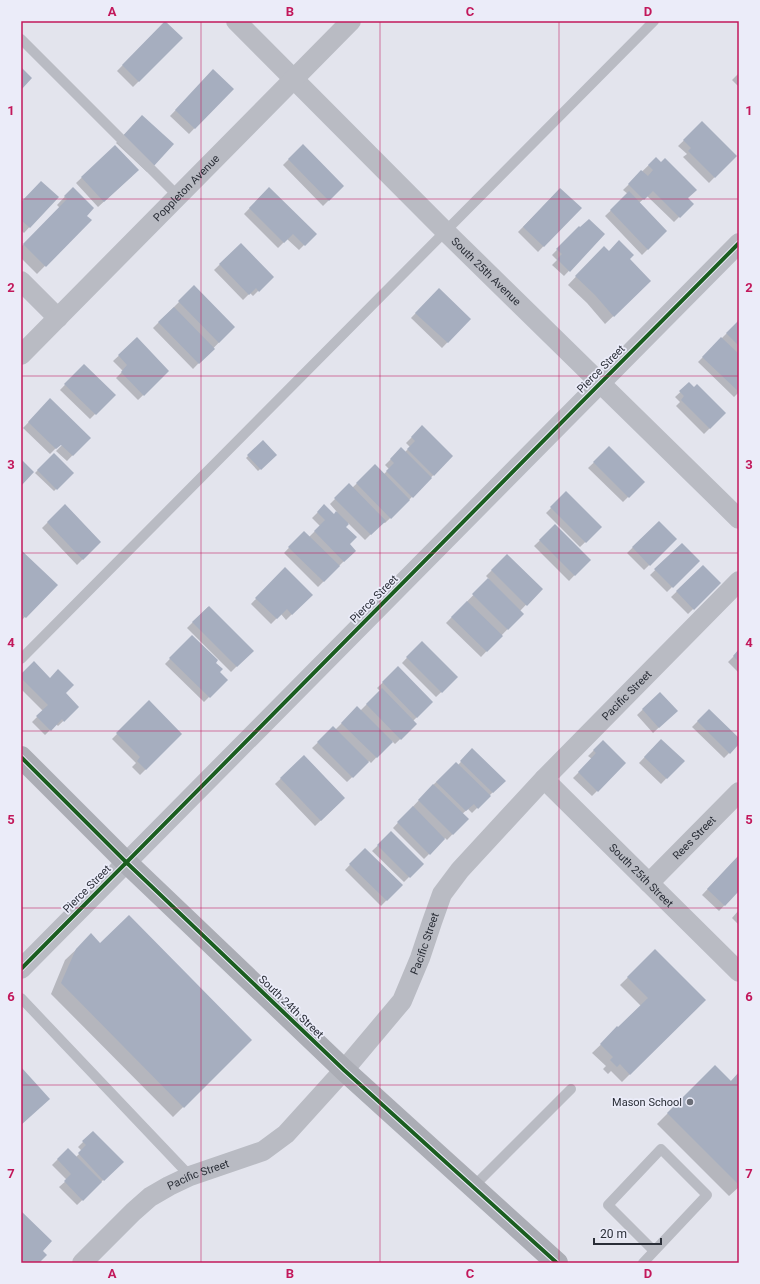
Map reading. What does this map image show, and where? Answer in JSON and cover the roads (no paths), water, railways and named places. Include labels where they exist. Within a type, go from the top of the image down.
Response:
[{"type":"main road","name":"South 24th Street","points":[[21,757],[126,862],[344,1070],[557,1263]]},
{"type":"street","name":"South 25th Avenue","points":[[236,21],[445,231],[739,519]]},
{"type":"street","name":"Poppleton Avenue","points":[[21,355],[351,21]]},
{"type":"street","name":"Pierce Street","points":[[21,969],[739,243]]},
{"type":"street","points":[[21,282],[58,318]]},
{"type":"street","name":"Pacific Street","points":[[82,1263],[150,1197],[190,1176],[263,1151],[286,1134],[344,1070],[402,1001],[420,958],[442,894],[460,870],[544,779],[739,581]]},
{"type":"street","name":"South 25th Street","points":[[544,779],[739,972]]},
{"type":"street","name":"Rees Street","points":[[649,883],[739,792]]},
{"type":"lane","points":[[21,659],[654,21]]},
{"type":"lane","points":[[21,39],[178,196]]},
{"type":"lane","points":[[21,998],[190,1176]]},
{"type":"lane","points":[[473,1187],[571,1089]]},
{"type":"lane","points":[[643,1263],[707,1195],[661,1149],[608,1205],[654,1251]]},
{"type":"place","name":"Mason School","points":[[690,1102]]}]
